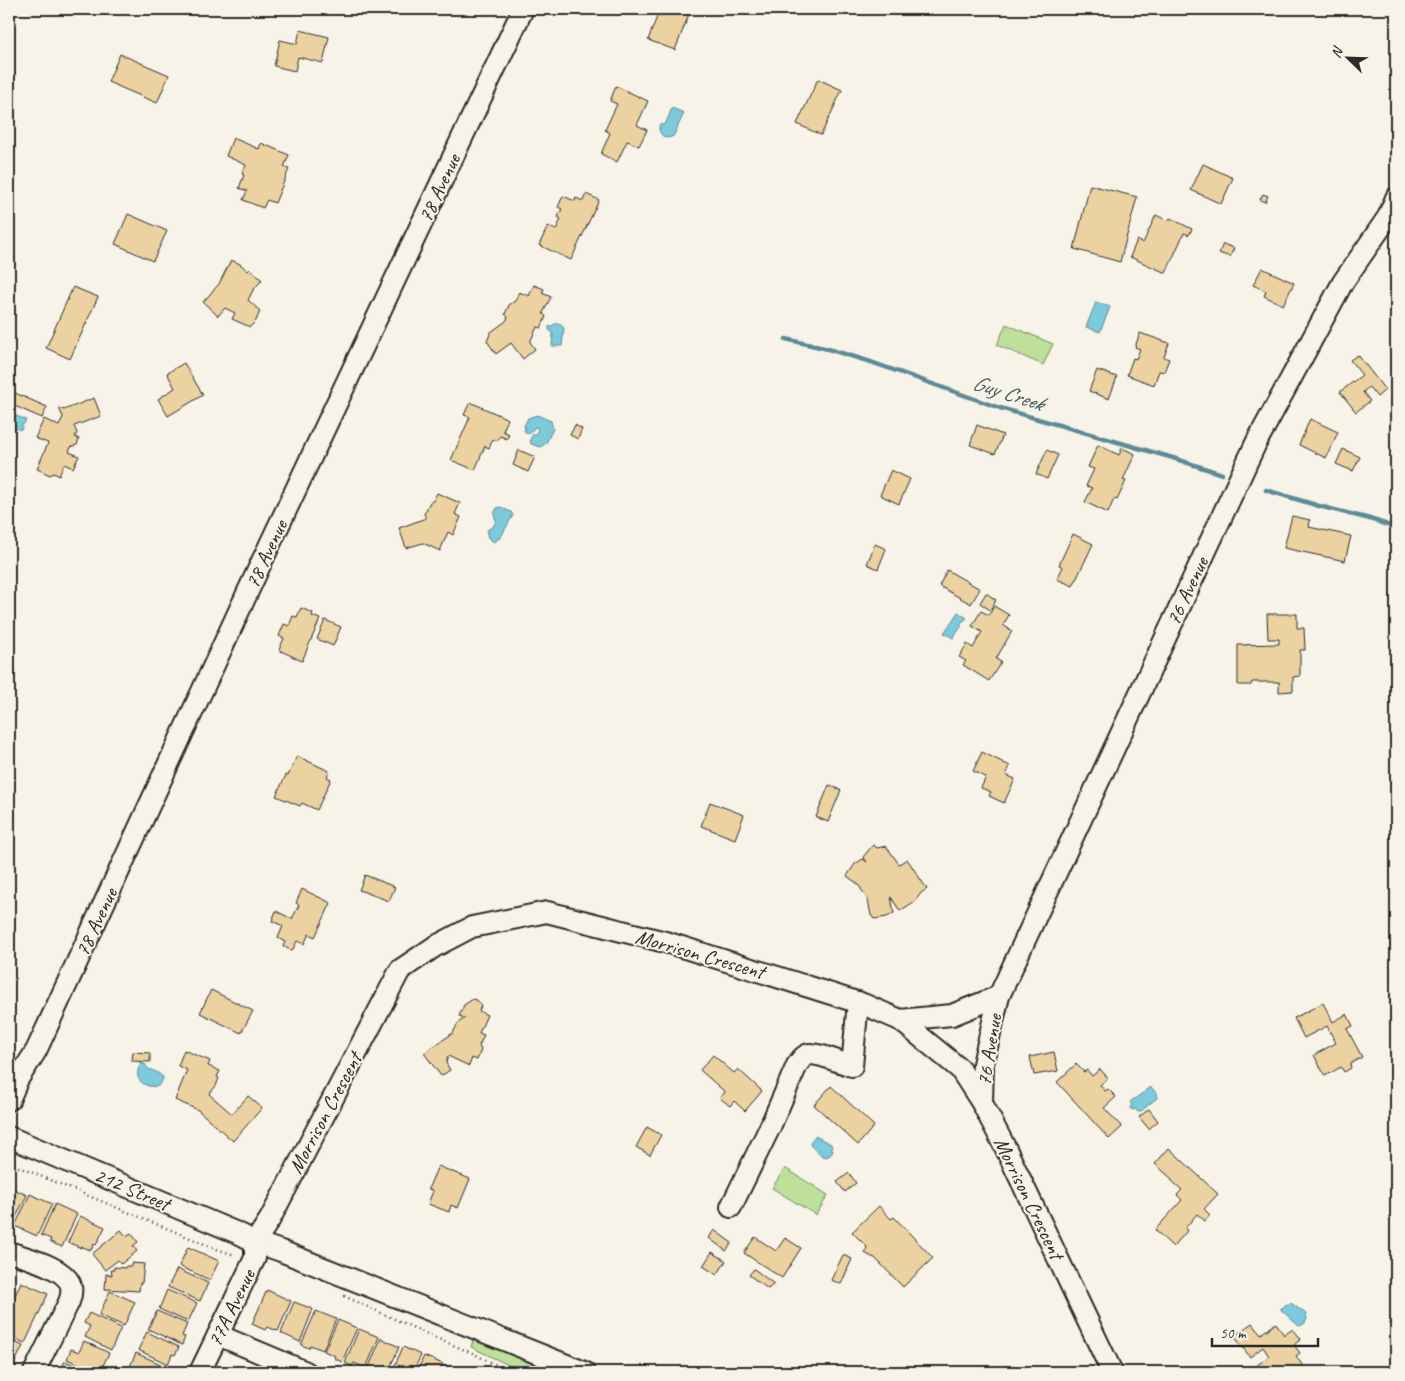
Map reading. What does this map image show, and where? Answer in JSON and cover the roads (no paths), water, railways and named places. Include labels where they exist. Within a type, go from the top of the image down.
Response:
[{"type":"street","name":"78 Avenue","points":[[9,1100],[18,1078],[36,1051],[262,561],[523,9]]},
{"type":"street","name":"76 Avenue","points":[[982,1103],[983,1064],[999,996],[1256,443],[1343,282],[1388,217],[1396,198]]},
{"type":"street","name":"Morrison Crescent","points":[[255,1242],[270,1219],[400,970],[434,946],[472,927],[547,912],[669,944],[858,1002],[900,1020],[960,1069],[982,1103],[1006,1149],[1112,1372]]},
{"type":"street","name":"76 Avenue","points":[[900,1020],[952,1015],[999,996]]},
{"type":"street","points":[[731,1207],[770,1127],[797,1065],[809,1054],[852,1066],[858,1002]]},
{"type":"street","name":"212 Street","points":[[9,1137],[255,1242],[584,1372]]},
{"type":"street","name":"77A Avenue","points":[[200,1372],[255,1258],[255,1242]]},
{"type":"street","points":[[9,1252],[52,1268],[66,1277],[71,1286],[69,1302],[34,1372]]},
{"type":"street","points":[[218,1335],[306,1372]]},
{"type":"water","points":[[672,108],[684,113],[674,135],[666,138],[660,132],[659,126],[666,123]]},
{"type":"water","points":[[1096,302],[1110,307],[1100,332],[1086,327]]},
{"type":"water","points":[[558,323],[564,329],[562,346],[552,346],[553,333],[549,330],[549,327]]},
{"type":"water","points":[[9,413],[26,420],[21,430],[14,428],[9,441]]},
{"type":"water","points":[[537,415],[551,421],[553,429],[546,443],[540,447],[531,444],[530,440],[533,434],[537,433],[538,428],[535,427],[529,434],[524,431],[528,418]]},
{"type":"water","points":[[500,507],[511,512],[513,515],[501,537],[494,542],[490,537],[488,538],[487,534],[489,534],[487,531],[493,527],[496,521],[494,514],[497,508]]},
{"type":"water","points":[[958,612],[967,618],[961,622],[961,627],[953,638],[944,633]]},
{"type":"water","points":[[142,1063],[163,1077],[158,1086],[147,1086],[140,1080],[138,1072]]},
{"type":"water","points":[[1151,1087],[1157,1094],[1157,1098],[1140,1112],[1135,1109],[1132,1110],[1130,1102]]},
{"type":"water","points":[[815,1136],[831,1144],[833,1152],[829,1156],[823,1157],[810,1145]]},
{"type":"water","points":[[1291,1303],[1306,1314],[1307,1319],[1304,1324],[1299,1326],[1281,1310],[1285,1305]]},
{"type":"waterway","name":"Guy Creek","points":[[786,339],[871,362],[1000,408],[1222,474]]},
{"type":"waterway","name":"Guy Creek","points":[[1266,490],[1396,528]]}]
